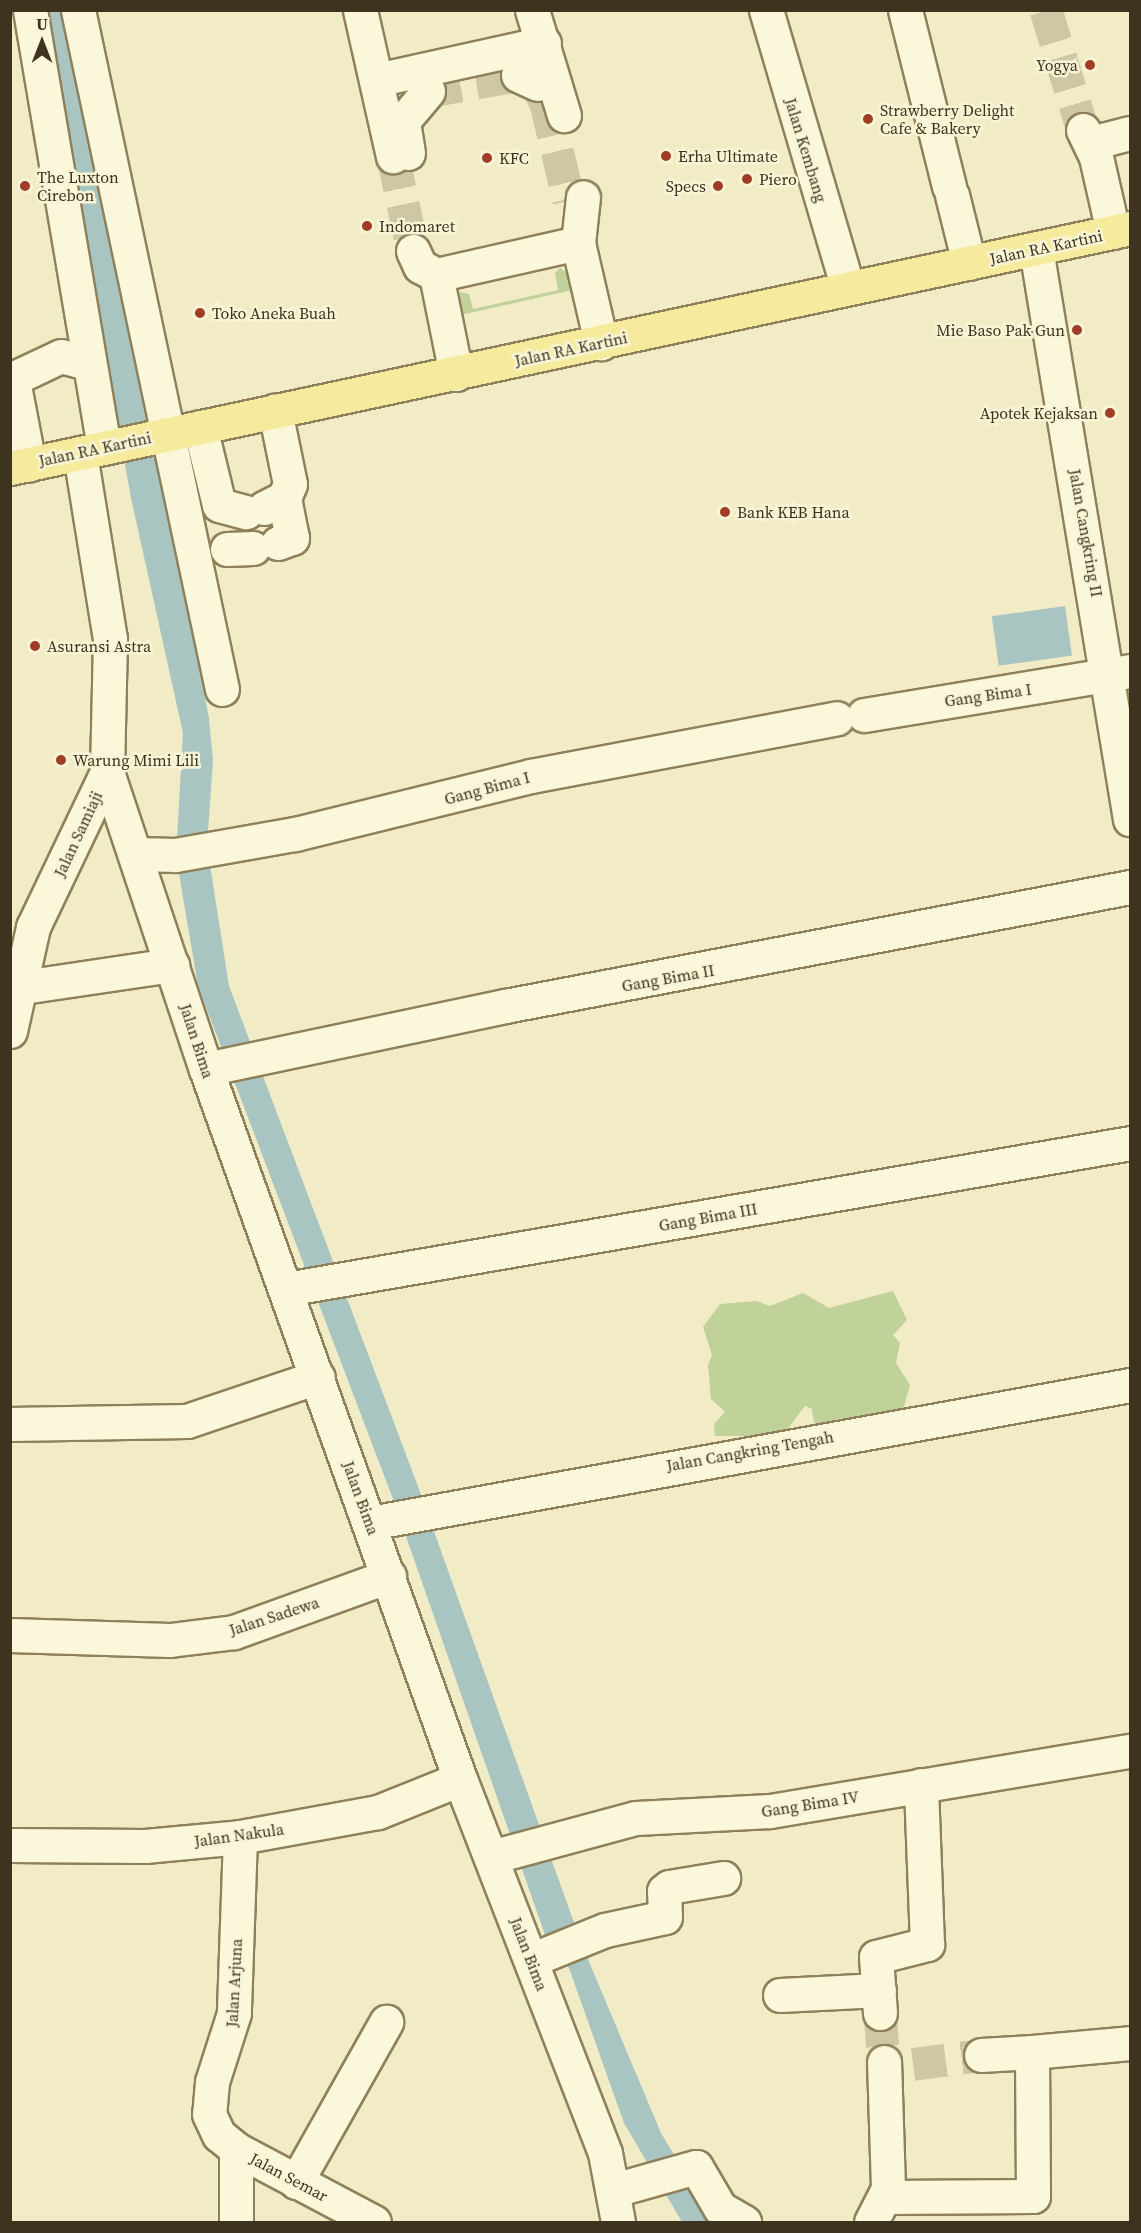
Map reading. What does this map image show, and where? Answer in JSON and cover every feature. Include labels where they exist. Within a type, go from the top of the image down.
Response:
[{"type":"main road","name":"Jalan RA Kartini","points":[[20,466],[1122,230]]},
{"type":"street","name":"Jalan Samiaji","points":[[10,1031],[16,988],[33,927],[107,772],[110,639],[100,448],[30,10]]},
{"type":"street","points":[[78,10],[177,432],[222,689]]},
{"type":"street","points":[[360,10],[376,80],[400,154],[403,122],[428,91]]},
{"type":"street","points":[[532,10],[544,43],[564,115]]},
{"type":"street","name":"Jalan Kembang","points":[[766,10],[848,288]]},
{"type":"street","points":[[905,10],[969,263]]},
{"type":"street","points":[[376,80],[544,43]]},
{"type":"street","points":[[1122,230],[1087,136],[1131,133]]},
{"type":"street","points":[[576,199],[578,243],[601,342]]},
{"type":"street","points":[[456,374],[426,258],[578,243]]},
{"type":"street","name":"Jalan Cangkring II","points":[[1036,249],[1121,673],[1131,819]]},
{"type":"street","points":[[20,466],[12,380],[48,348],[61,356],[88,363]]},
{"type":"street","points":[[177,432],[219,505],[265,506],[290,484],[275,411]]},
{"type":"street","points":[[253,546],[292,538],[265,506]]},
{"type":"street","name":"Gang Bima I","points":[[136,854],[176,855],[215,849],[683,744],[1121,673]]},
{"type":"street","name":"Jalan Bima","points":[[107,772],[172,965],[214,1066],[297,1287],[318,1377],[380,1520],[389,1576],[460,1779],[556,1950],[614,2190],[618,2223]]},
{"type":"street","name":"Gang Bima II","points":[[214,1066],[1131,887]]},
{"type":"street","points":[[16,988],[172,965]]},
{"type":"street","name":"Gang Bima III","points":[[297,1287],[1131,1143]]},
{"type":"street","points":[[10,1424],[187,1421],[318,1377]]},
{"type":"street","name":"Jalan Cangkring Tengah","points":[[380,1520],[1131,1385]]},
{"type":"street","name":"Jalan Sadewa","points":[[10,1635],[170,1640],[234,1632],[389,1576]]},
{"type":"street","name":"Gang Bima IV","points":[[501,1853],[563,1835],[636,1818],[770,1811],[1131,1751]]},
{"type":"street","name":"Jalan Nakula","points":[[10,1845],[145,1846],[240,1837],[378,1812],[460,1779]]},
{"type":"street","points":[[780,1995],[880,2002],[876,1957],[927,1944],[921,1785]]},
{"type":"street","name":"Jalan Arjuna","points":[[236,2149],[219,2135],[209,2114],[212,2082],[234,2013],[240,1837]]},
{"type":"street","points":[[556,1950],[665,1917],[664,1891],[669,1887],[723,1878]]},
{"type":"street","points":[[296,2182],[386,2022]]},
{"type":"street","points":[[981,2055],[1131,2043]]},
{"type":"street","points":[[894,2064],[879,2210],[1031,2198],[1032,2052]]},
{"type":"street","points":[[236,2149],[236,2223]]},
{"type":"street","name":"Jalan Semar","points":[[236,2149],[374,2223]]},
{"type":"street","points":[[614,2190],[696,2167],[720,2208],[744,2223]]},
{"type":"green space","points":[[560,268],[568,273],[572,290],[461,315],[460,292],[469,294],[473,309],[558,290],[555,273]]},
{"type":"green space","points":[[893,1291],[907,1320],[893,1335],[900,1343],[896,1363],[910,1385],[902,1413],[850,1422],[840,1418],[822,1426],[814,1423],[812,1409],[805,1406],[782,1436],[715,1436],[714,1424],[725,1412],[711,1399],[708,1365],[712,1355],[703,1327],[720,1304],[756,1301],[770,1306],[803,1293],[829,1308]]},
{"type":"water","points":[[44,11],[68,11],[209,718],[213,761],[207,846],[229,986],[416,1481],[582,1945],[661,2133],[702,2202],[725,2222],[682,2222],[624,2123],[569,1968],[545,1935],[393,1499],[198,986],[176,856],[183,733],[131,498]]},
{"type":"water","points":[[1065,606],[1072,656],[999,666],[992,616]]},
{"type":"tunnel","points":[[1046,10],[1083,130]]},
{"type":"tunnel","points":[[428,91],[518,75]]},
{"type":"tunnel","points":[[537,84],[546,103],[569,200]]},
{"type":"tunnel","points":[[393,156],[413,251]]},
{"type":"tunnel","points":[[880,2013],[884,2062]]},
{"type":"tunnel","points":[[913,2064],[981,2055]]},
{"type":"place","name":"Yogya","points":[[1090,65]]},
{"type":"place","name":"Strawberry Delight Cafe & Bakery","points":[[868,119]]},
{"type":"place","name":"Erha Ultimate","points":[[666,156]]},
{"type":"place","name":"KFC","points":[[487,158]]},
{"type":"place","name":"Piero","points":[[747,179]]},
{"type":"place","name":"The Luxton Cirebon","points":[[25,186]]},
{"type":"place","name":"Specs","points":[[718,186]]},
{"type":"place","name":"Indomaret","points":[[367,226]]},
{"type":"place","name":"Toko Aneka Buah","points":[[200,313]]},
{"type":"place","name":"Mie Baso Pak Gun","points":[[1077,330]]},
{"type":"place","name":"Apotek Kejaksan","points":[[1110,413]]},
{"type":"place","name":"Bank KEB Hana","points":[[725,512]]},
{"type":"place","name":"Asuransi Astra","points":[[35,646]]},
{"type":"place","name":"Warung Mimi Lili","points":[[61,760]]}]
